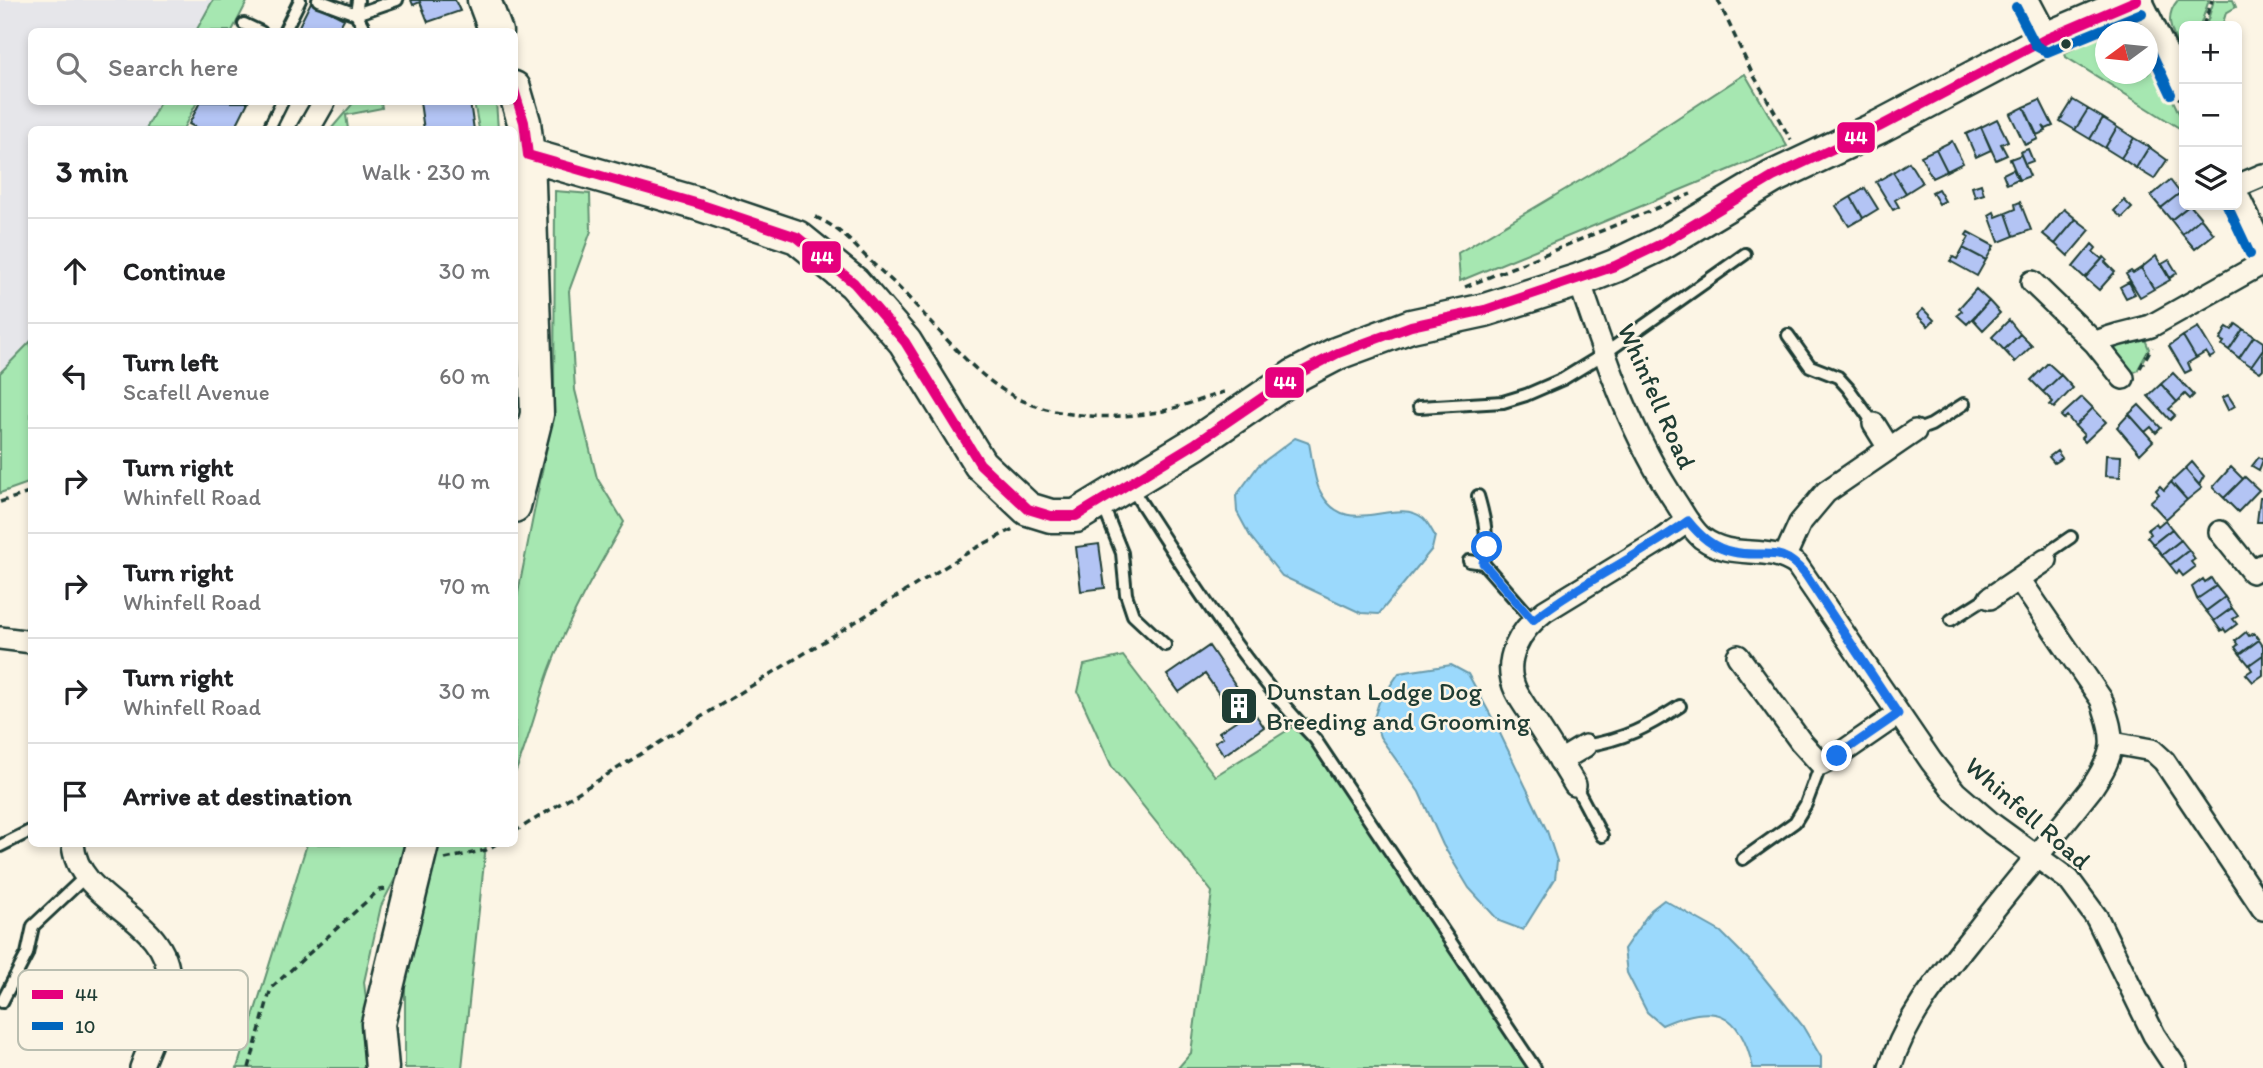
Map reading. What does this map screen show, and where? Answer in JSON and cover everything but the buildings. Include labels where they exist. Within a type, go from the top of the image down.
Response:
[{"type":"street","points":[[2028,0],[2048,38]]},
{"type":"street","points":[[528,155],[699,204],[797,237],[854,283],[905,342],[980,464],[1028,509],[1051,516],[1076,516],[1196,443],[1294,376],[1338,353],[1411,326],[1485,310],[1579,280],[1661,244],[1773,177],[1879,127],[2048,38],[2139,0],[2182,84]]},
{"type":"street","points":[[518,102],[524,122],[528,155],[537,414],[518,490]]},
{"type":"street","points":[[309,126],[319,105]]},
{"type":"street","points":[[2242,184],[2263,175]]},
{"type":"street","points":[[2242,204],[2263,247]]},
{"type":"street","points":[[2095,343],[2108,336],[2132,333],[2159,322],[2263,263]]},
{"type":"street","name":"Whinfell Road","points":[[1579,280],[1604,354],[1640,440],[1688,521],[1700,536],[1716,547],[1735,553],[1764,552],[1785,556],[1805,574],[1898,714],[1955,792],[1992,824],[2038,855],[2068,880],[2097,918],[2154,1035],[2176,1068]]},
{"type":"street","points":[[2032,282],[2095,343],[2123,377]]},
{"type":"street","points":[[1874,424],[1889,448]]},
{"type":"street","points":[[1785,556],[1800,523],[1826,492],[1915,431]]},
{"type":"street","points":[[1575,785],[1515,690],[1511,669],[1512,652],[1521,634],[1533,620],[1585,584],[1661,540],[1688,521]]},
{"type":"street","points":[[2220,532],[2259,574]]},
{"type":"street","points":[[1990,598],[2046,560]]},
{"type":"street","points":[[1890,1068],[1911,1017],[1939,977],[2091,789],[2106,765],[2113,743],[2101,699],[2019,579]]},
{"type":"street","points":[[0,638],[28,642]]},
{"type":"street","points":[[1738,656],[1801,742],[1821,764],[1898,714]]},
{"type":"street","points":[[2113,743],[2152,751],[2164,761],[2263,909]]},
{"type":"street","points":[[1560,761],[1585,746]]},
{"type":"street","points":[[73,847],[81,873],[158,944],[168,970]]},
{"type":"street","points":[[382,1068],[378,1024],[411,881],[434,851]]},
{"type":"street","points":[[141,1068],[148,1050]]},
{"type":"lane","points":[[318,0],[356,13],[397,0]]},
{"type":"lane","points":[[358,0],[356,13],[364,28]]},
{"type":"lane","points":[[286,28],[298,1]]},
{"type":"lane","points":[[244,24],[252,28]]},
{"type":"lane","points":[[270,126],[280,105]]},
{"type":"lane","points":[[1419,407],[1503,402],[1563,379],[1604,354],[1745,254]]},
{"type":"lane","points":[[1788,335],[1810,366],[1838,377],[1874,424]]},
{"type":"lane","points":[[1915,431],[1931,425],[1964,404]]},
{"type":"lane","points":[[1128,484],[1218,619],[1285,708],[1315,738],[1535,1068]]},
{"type":"lane","points":[[1478,496],[1487,528],[1487,547],[1483,563]]},
{"type":"lane","points":[[1101,501],[1122,553],[1126,594],[1133,615],[1165,645]]},
{"type":"lane","points":[[2046,560],[2052,550],[2071,537]]},
{"type":"lane","points":[[1469,561],[1483,563],[1533,620]]},
{"type":"lane","points":[[1951,620],[1990,598]]},
{"type":"lane","points":[[1585,746],[1641,730],[1680,706]]},
{"type":"lane","points":[[1744,859],[1795,822],[1806,803],[1821,764]]},
{"type":"lane","points":[[1575,785],[1602,836]]},
{"type":"lane","points":[[0,846],[28,832]]},
{"type":"lane","points":[[19,970],[27,954],[33,926],[85,877]]},
{"type":"lane","points":[[2,1002],[18,971]]},
{"type":"path","points":[[1718,0],[1751,71],[1804,163]]},
{"type":"path","points":[[2205,21],[2212,0]]},
{"type":"path","points":[[1454,291],[1695,193]]},
{"type":"path","points":[[804,212],[829,223],[849,239],[900,287],[973,365],[1002,389],[1030,404],[1068,413],[1116,417],[1164,411],[1225,392]]},
{"type":"path","points":[[2123,377],[2134,379],[2154,344],[2159,322]]},
{"type":"path","points":[[0,502],[28,493]]},
{"type":"path","points":[[518,830],[974,549],[1013,531],[1028,509]]},
{"type":"path","points":[[434,851],[486,850],[491,847]]},
{"type":"path","points":[[249,1068],[271,988],[379,890],[411,881]]},
{"type":"shaded area","points":[[0,0],[217,0],[203,28],[28,28],[28,105],[164,105],[154,126],[28,126],[28,344],[0,373]]},
{"type":"green space","points":[[213,0],[248,0],[234,28],[198,28]]},
{"type":"green space","points":[[2178,0],[2209,0],[2202,21],[2179,21],[2179,47],[2171,29],[2170,14]]},
{"type":"green space","points":[[2214,0],[2233,0],[2236,7],[2226,13],[2224,21],[2208,21]]},
{"type":"green space","points":[[2095,38],[2095,75],[2066,57],[2065,53]]},
{"type":"green space","points":[[2158,68],[2179,113],[2179,128],[2109,84],[2158,84]]},
{"type":"green space","points":[[1745,74],[1787,146],[1460,281],[1458,253],[1598,170]]},
{"type":"green space","points":[[158,105],[195,105],[185,126],[148,126]]},
{"type":"green space","points":[[351,105],[382,105],[382,108],[346,115],[348,126],[334,126]]},
{"type":"green space","points":[[475,105],[496,105],[498,126],[478,126]]},
{"type":"green space","points":[[555,191],[590,194],[591,231],[569,291],[575,390],[597,478],[624,522],[565,632],[518,766],[518,593],[554,411]]},
{"type":"green space","points":[[2144,337],[2149,349],[2137,371],[2131,373],[2111,346]]},
{"type":"green space","points":[[28,344],[28,483],[0,493],[0,373]]},
{"type":"green space","points":[[1123,656],[1215,776],[1307,718],[1337,760],[1528,1068],[1178,1068],[1191,1053],[1212,892],[1112,767],[1078,692],[1084,665]]},
{"type":"green space","points":[[306,847],[411,847],[381,906],[364,982],[374,1068],[237,1068],[243,1050],[248,1050],[248,1033]]},
{"type":"green space","points":[[429,847],[486,847],[462,1068],[405,1068],[405,964]]},
{"type":"water","points":[[1295,438],[1309,443],[1318,486],[1331,506],[1356,516],[1411,512],[1425,520],[1435,536],[1432,549],[1379,614],[1361,613],[1282,576],[1250,536],[1237,512],[1236,496],[1258,466]]},
{"type":"water","points":[[1451,665],[1468,674],[1495,723],[1547,831],[1557,861],[1555,879],[1523,930],[1499,921],[1469,888],[1443,845],[1419,792],[1380,737],[1374,718],[1379,702],[1399,673]]},
{"type":"water","points":[[1664,900],[1721,932],[1752,963],[1802,1025],[1821,1057],[1821,1068],[1753,1068],[1741,1034],[1722,1016],[1696,1014],[1662,1025],[1647,1012],[1627,973],[1624,949],[1651,910]]},
{"type":"transit line","name":"44","points":[[528,155],[699,204],[797,237],[854,283],[905,342],[980,464],[1028,509],[1051,516],[1076,516],[1196,443],[1294,376],[1338,353],[1411,326],[1485,310],[1615,266],[1661,244],[1773,177],[1879,127],[2048,38],[2137,0]]},
{"type":"transit line","name":"10","points":[[2016,7],[2036,46],[2047,52],[2142,13]]},
{"type":"transit line","name":"10","points":[[2158,66],[2171,94]]},
{"type":"transit line","name":"44","points":[[518,103],[524,122],[528,155]]},
{"type":"transit line","name":"10","points":[[2229,210],[2250,254]]},
{"type":"place","name":"Dunstan Lodge Dog Breeding and Grooming","points":[[1239,706]]},
{"type":"route","points":[[1487,547],[1483,563],[1533,620],[1585,584],[1661,540],[1688,521],[1700,536],[1716,547],[1735,553],[1764,552],[1785,556],[1805,574],[1898,714],[1837,756]]}]
